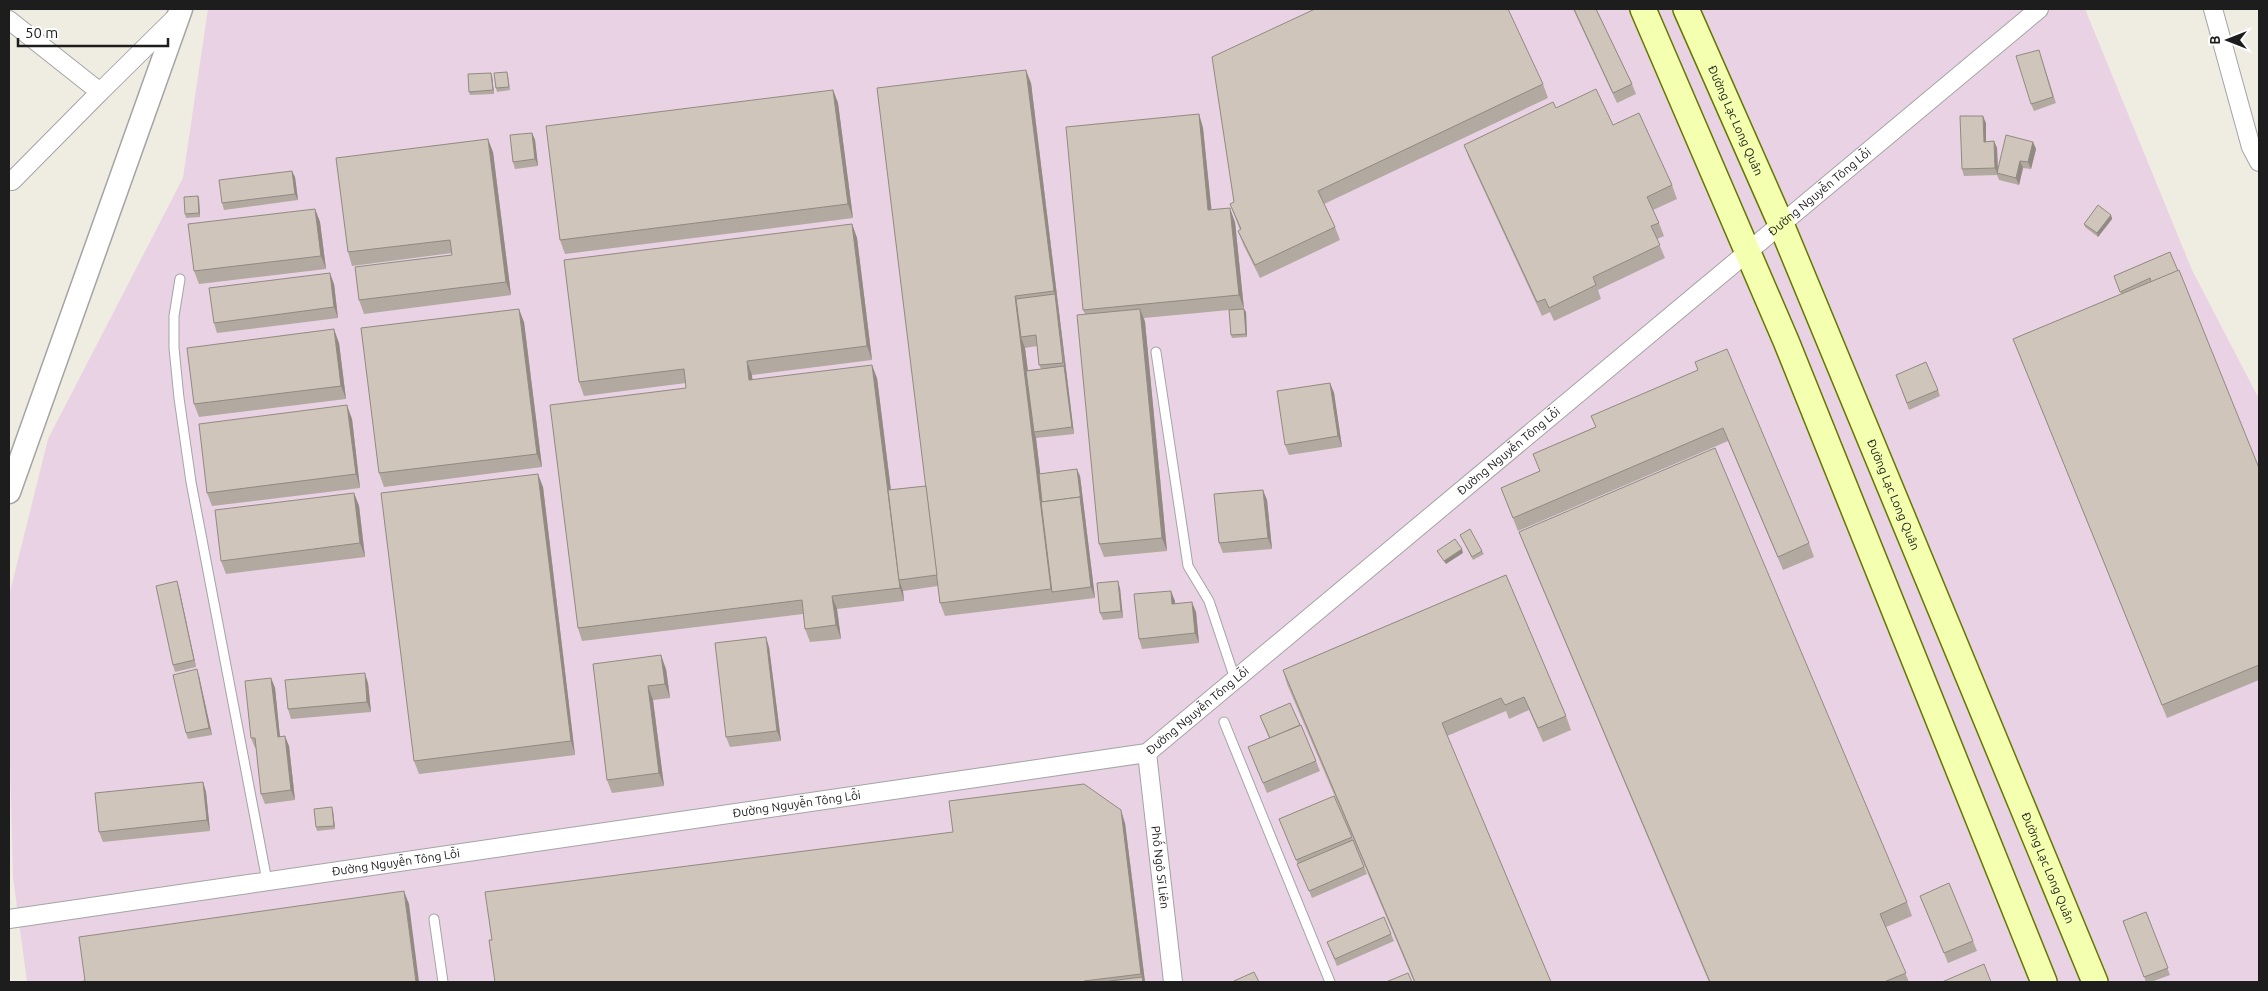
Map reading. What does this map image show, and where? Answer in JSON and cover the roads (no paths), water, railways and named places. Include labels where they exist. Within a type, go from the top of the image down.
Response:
[{"type":"main road","points":[[1643,9],[1790,350],[2044,982]]},
{"type":"main road","name":"Đường Lạc Long Quân","points":[[1686,9],[1781,224],[2095,982]]},
{"type":"street","name":"Đường Nguyễn Tông Lỗi","points":[[9,919],[1147,753],[2039,9]]},
{"type":"street","points":[[2213,9],[2251,147],[2259,162]]},
{"type":"street","points":[[10,182],[181,10]]},
{"type":"street","points":[[9,492],[181,10]]},
{"type":"street","points":[[9,20],[100,92]]},
{"type":"street","name":"Phố Ngô Sĩ Liên","points":[[1147,753],[1173,982]]},
{"type":"lane","points":[[180,280],[174,316],[174,348],[178,398],[191,482],[267,881]]},
{"type":"lane","points":[[1156,352],[1188,566],[1209,601],[1235,679]]},
{"type":"lane","points":[[1224,722],[1330,982]]},
{"type":"lane","points":[[434,919],[443,982]]}]
